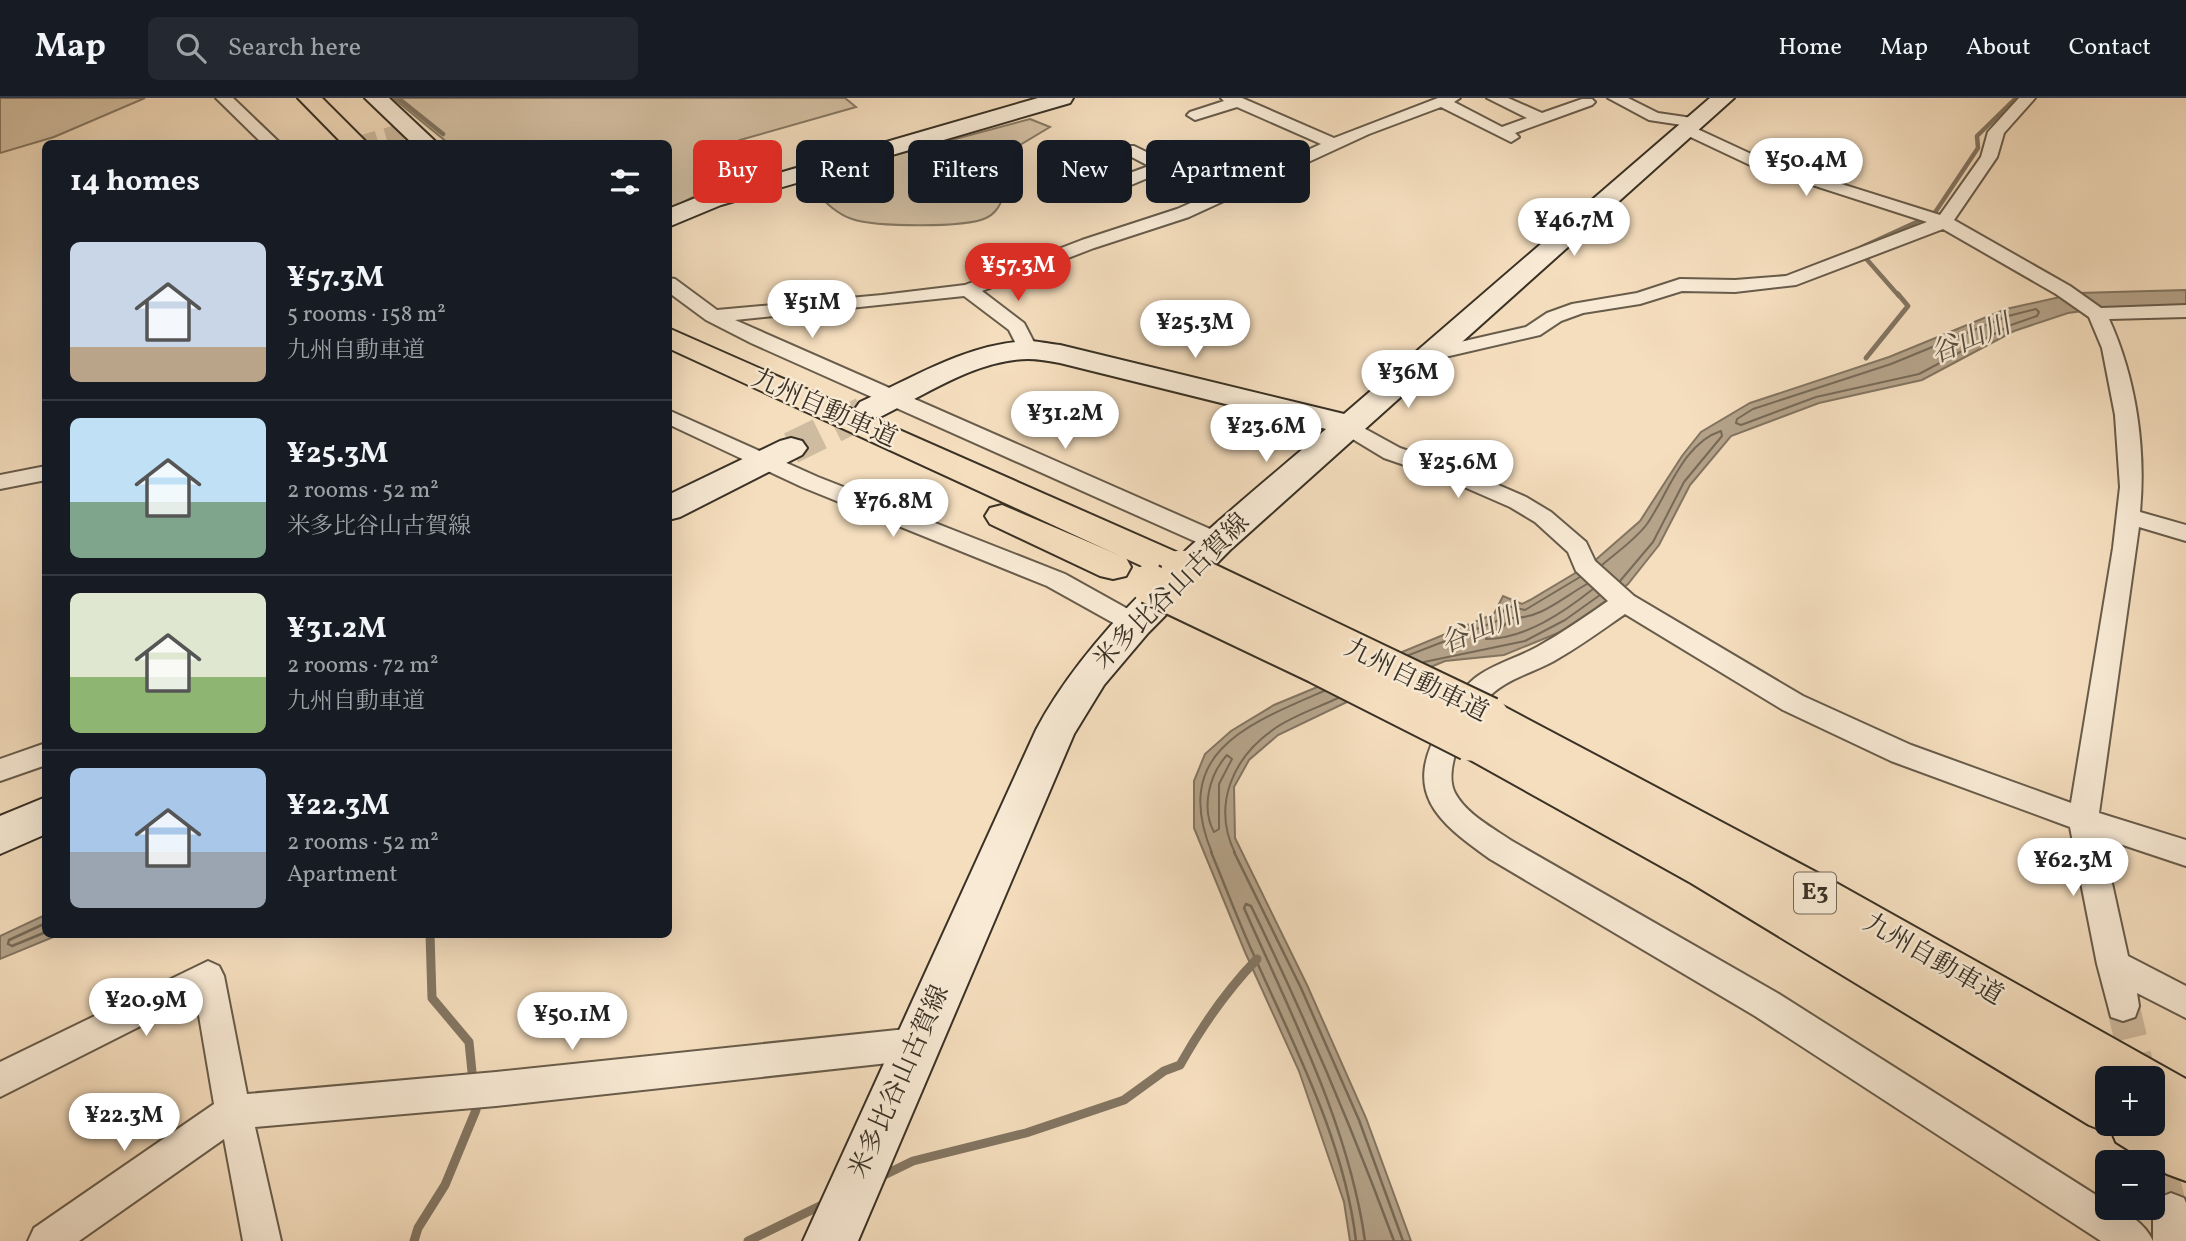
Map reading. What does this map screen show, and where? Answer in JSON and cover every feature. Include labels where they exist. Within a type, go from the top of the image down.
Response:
[{"type":"highway","points":[[309,98],[353,140]]},
{"type":"highway","points":[[289,109],[322,140]]},
{"type":"highway","name":"九州自動車道","points":[[672,339],[1160,574],[1318,664],[1479,729],[1715,836],[1960,974],[2116,1066]]},
{"type":"highway","name":"九州自動車道","points":[[672,363],[905,473],[1160,574]]},
{"type":"highway","name":"九州自動車道","points":[[1479,729],[1707,870],[2095,1100]]},
{"type":"highway","points":[[2165,1095],[2186,1107]]},
{"type":"highway","points":[[2154,1136],[2186,1155]]},
{"type":"main road","points":[[376,98],[423,140]]},
{"type":"main road","points":[[672,217],[712,200],[776,180],[1062,98]]},
{"type":"main road","name":"米多比谷山古賀線","points":[[830,1241],[1056,730],[1090,675],[1135,624],[1218,542],[1723,98]]},
{"type":"main road","points":[[883,404],[972,363],[1001,354],[1028,350],[1060,354],[1322,417],[1349,427]]},
{"type":"main road","points":[[672,507],[778,455]]},
{"type":"main road","points":[[0,836],[42,816]]},
{"type":"street","points":[[224,98],[269,140]]},
{"type":"street","points":[[1495,98],[1541,118]]},
{"type":"street","points":[[1616,98],[1654,117],[1690,125],[1756,162],[1944,222],[2063,290],[2097,314],[2112,348],[2126,415],[2131,486],[2088,800],[2082,820],[2123,1006]]},
{"type":"street","points":[[1432,354],[1533,331],[1554,317],[1578,308],[1640,298],[1679,285],[1735,286],[1789,281],[1944,222],[1989,158],[1996,132],[2027,98]]},
{"type":"street","points":[[1195,116],[1233,100],[1336,145]]},
{"type":"street","points":[[1310,157],[1374,127],[1447,100],[1507,134],[1541,118],[1588,103]]},
{"type":"street","points":[[713,316],[882,301],[968,290],[1088,244],[1207,203]]},
{"type":"street","points":[[672,286],[713,316],[883,404],[1218,542]]},
{"type":"street","points":[[968,290],[1017,327],[1028,350]]},
{"type":"street","points":[[2097,314],[2186,311]]},
{"type":"street","points":[[672,417],[778,455],[1056,580],[1135,624]]},
{"type":"street","points":[[1349,427],[1392,453],[1456,475],[1518,502],[1543,517],[1578,548],[1585,565],[1623,600],[1793,703],[1901,753],[2082,820],[2186,853]]},
{"type":"street","points":[[1,481],[42,474]]},
{"type":"street","points":[[2128,516],[2186,533]]},
{"type":"street","points":[[1623,600],[1546,654],[1482,687],[1443,744],[1435,778],[1440,794],[1451,810],[1468,828],[1501,850],[1767,1005],[2134,1241]]},
{"type":"street","points":[[0,770],[42,755]]},
{"type":"street","points":[[2113,964],[2186,1003]]},
{"type":"street","points":[[0,1080],[208,976],[233,1112],[245,1152],[262,1241]]},
{"type":"street","points":[[47,1241],[233,1112],[482,1090],[916,1044]]},
{"type":"shaded area","points":[[0,98],[145,98],[54,137],[0,153]]},
{"type":"shaded area","points":[[393,98],[845,98],[856,107],[740,140],[693,140],[693,197],[672,208],[672,140],[444,140]]},
{"type":"shaded area","points":[[1030,119],[1050,127],[1023,143],[1023,140],[952,140]]},
{"type":"shaded area","points":[[908,152],[908,203],[1000,203],[986,218],[959,223],[920,225],[864,222],[845,216],[828,203],[894,203],[894,155]]},
{"type":"water","name":"谷山川","points":[[2186,290],[2186,308],[2104,308],[2068,313],[2014,331],[1922,380],[1819,403],[1731,436],[1690,485],[1659,545],[1628,584],[1570,628],[1504,655],[1445,661],[1351,700],[1278,735],[1249,760],[1234,787],[1235,838],[1307,985],[1366,1118],[1411,1241],[1350,1241],[1344,1202],[1299,1071],[1245,952],[1194,828],[1194,781],[1205,754],[1231,731],[1274,705],[1494,614],[1503,596],[1522,604],[1592,563],[1640,521],[1682,456],[1701,432],[1750,403],[1889,357],[2006,309],[2078,293]]},
{"type":"water","points":[[42,916],[42,938],[51,938],[0,959],[0,936]]},
{"type":"waterway","points":[[398,98],[443,134]]},
{"type":"waterway","points":[[1862,247],[1934,214],[1978,148],[1977,136],[2016,98]]},
{"type":"waterway","points":[[1862,254],[1899,296]]},
{"type":"waterway","points":[[1866,358],[1908,306],[1898,294]]},
{"type":"waterway","points":[[430,938],[432,998],[469,1042],[473,1082]]},
{"type":"waterway","points":[[878,1178],[913,1161],[1026,1133],[1124,1100],[1164,1071],[1180,1065],[1215,1009],[1257,959]]},
{"type":"waterway","points":[[414,1241],[418,1228],[445,1185],[476,1110],[475,1100]]},
{"type":"waterway","points":[[748,1241],[826,1203]]},
{"type":"tunnel","points":[[374,140],[411,129]]},
{"type":"tunnel","points":[[791,448],[871,409]]},
{"type":"tunnel","points":[[2123,1006],[2137,1066]]},
{"type":"tunnel","points":[[2153,1136],[2171,1211]]}]
